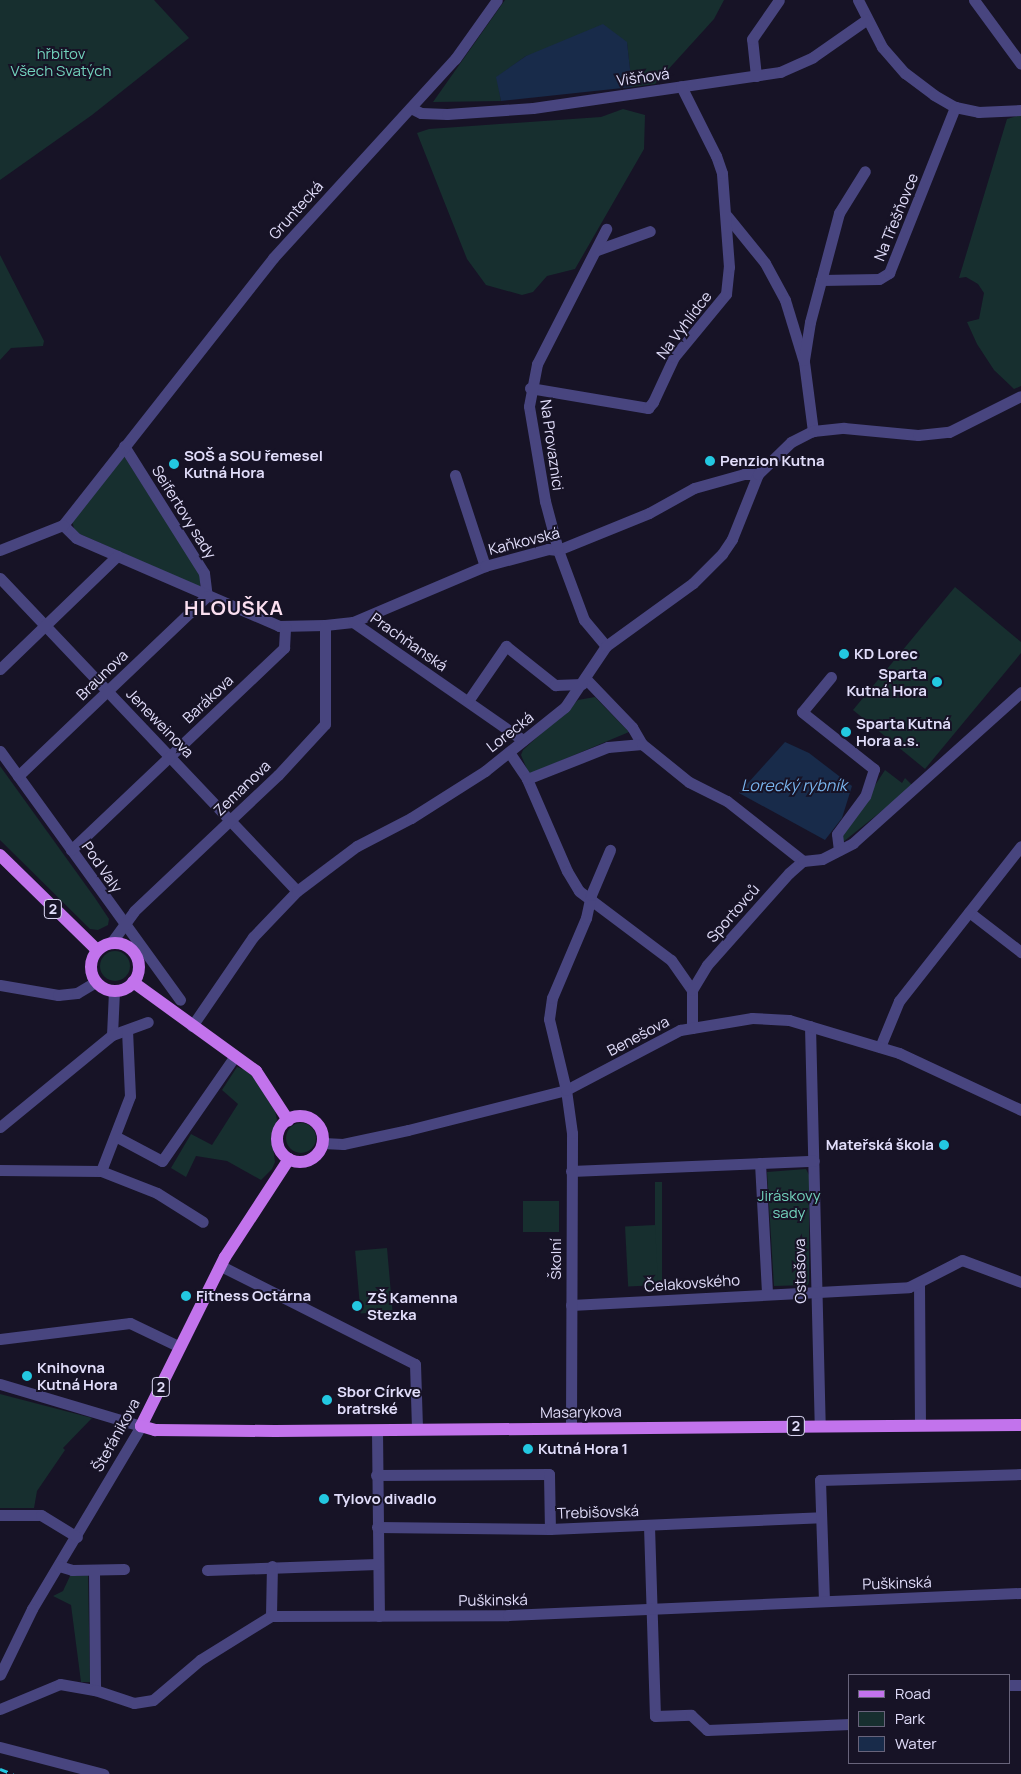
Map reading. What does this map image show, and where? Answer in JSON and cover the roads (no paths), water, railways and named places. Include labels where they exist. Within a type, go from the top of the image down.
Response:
[{"type":"main road","name":"2","points":[[0,855],[97,950]]},
{"type":"main road","points":[[112,943],[126,945],[136,955],[139,969],[133,982],[125,989],[114,991],[96,982],[90,966],[97,950],[112,943]]},
{"type":"main road","points":[[133,982],[260,1075],[288,1120]]},
{"type":"main road","points":[[301,1116],[311,1118],[321,1130],[323,1143],[318,1154],[307,1161],[289,1158],[280,1150],[278,1139],[281,1127],[288,1120],[301,1116]]},
{"type":"main road","name":"Štefánikova","points":[[142,1426],[221,1266],[242,1228],[289,1158]]},
{"type":"main road","name":"Masarykova","points":[[142,1426],[155,1430],[377,1430],[1021,1425]]},
{"type":"street","name":"Gruntecká","points":[[124,446],[273,258],[455,59],[497,0]]},
{"type":"street","points":[[756,76],[752,39],[779,0]]},
{"type":"street","points":[[858,0],[866,20],[882,47],[905,72],[955,107],[991,114],[1021,110]]},
{"type":"street","points":[[974,0],[1021,64]]},
{"type":"street","name":"Višňová","points":[[411,108],[421,113],[479,113],[756,76],[799,65],[866,20]]},
{"type":"street","name":"Na Vyhlídce","points":[[530,388],[602,398],[643,408],[651,406],[674,357],[726,294],[729,279],[727,216],[716,156],[681,86]]},
{"type":"street","name":"Na Třešňovce","points":[[821,280],[879,279],[889,273],[955,107]]},
{"type":"street","points":[[804,362],[821,280],[839,213],[864,171]]},
{"type":"street","points":[[727,216],[777,282],[804,362],[813,431],[860,428],[918,436],[941,434],[967,424],[1021,396]]},
{"type":"street","name":"Na Provaznici","points":[[606,229],[597,250],[550,333],[530,388],[529,406],[545,501],[558,550],[584,620],[606,646]]},
{"type":"street","points":[[597,250],[650,231]]},
{"type":"street","points":[[728,248],[746,241]]},
{"type":"street","name":"Lorecká","points":[[192,1026],[253,937],[297,891],[356,846],[458,790],[565,707],[606,646],[692,583],[722,554],[740,521],[758,474],[791,442],[813,431]]},
{"type":"street","points":[[0,550],[63,525],[124,446]]},
{"type":"street","name":"Seifertovy sady","points":[[124,446],[204,572],[207,596]]},
{"type":"street","name":"Kaňkovská","points":[[353,622],[485,566],[548,549],[558,550],[649,513],[694,488],[744,474],[758,474]]},
{"type":"street","points":[[455,475],[485,566]]},
{"type":"street","points":[[63,525],[76,538],[207,596]]},
{"type":"street","points":[[0,669],[117,556]]},
{"type":"street","name":"Jeneweinova","points":[[0,578],[297,891]]},
{"type":"street","name":"Prachňanská","points":[[207,596],[278,626],[325,625],[353,622],[523,740]]},
{"type":"street","name":"Braunova","points":[[18,776],[207,596]]},
{"type":"street","name":"Zemanova","points":[[112,943],[134,911],[231,820],[324,724],[325,625]]},
{"type":"street","name":"Barákova","points":[[71,850],[284,648],[285,626]]},
{"type":"street","points":[[468,701],[506,646],[555,685],[584,681],[632,727],[642,744],[689,782],[727,801],[803,861],[817,860],[853,843],[907,797],[1021,692]]},
{"type":"street","points":[[831,677],[802,712],[874,769],[865,796],[837,834],[835,840],[839,850]]},
{"type":"street","points":[[527,779],[608,747],[642,744]]},
{"type":"street","name":"Pod Valy","points":[[0,751],[180,1000]]},
{"type":"street","points":[[509,752],[527,779],[572,882],[591,903],[670,960],[692,990],[692,1028]]},
{"type":"street","points":[[880,1047],[899,1000],[1021,846]]},
{"type":"street","name":"Školní","points":[[571,1428],[572,1124],[566,1090],[548,1019],[552,998],[591,903],[610,850]]},
{"type":"street","name":"Sportovců","points":[[692,990],[707,966],[803,861]]},
{"type":"street","points":[[969,912],[1021,952]]},
{"type":"street","points":[[0,985],[58,995],[77,993],[96,982]]},
{"type":"street","points":[[112,1035],[114,991]]},
{"type":"street","name":"Benešova","points":[[323,1143],[343,1144],[408,1130],[566,1090],[670,1035],[692,1028],[752,1018],[780,1018],[880,1047],[923,1062],[1021,1110]]},
{"type":"street","points":[[0,1127],[112,1035],[148,1022]]},
{"type":"street","name":"Ostašova","points":[[810,1026],[815,1292],[820,1426]]},
{"type":"street","points":[[101,1171],[130,1096],[126,1030]]},
{"type":"street","points":[[115,1136],[162,1161],[235,1056]]},
{"type":"street","points":[[571,1171],[814,1161]]},
{"type":"street","points":[[760,1163],[767,1293]]},
{"type":"street","points":[[0,1170],[101,1171],[157,1193],[203,1222]]},
{"type":"street","name":"Čelakovského","points":[[571,1305],[767,1293],[909,1288],[962,1260],[1021,1282]]},
{"type":"street","points":[[221,1266],[415,1364],[417,1429]]},
{"type":"street","points":[[919,1283],[920,1425]]},
{"type":"street","points":[[0,1339],[130,1323],[180,1347]]},
{"type":"street","points":[[0,1384],[142,1426]]},
{"type":"street","name":"Štefánikova","points":[[0,1675],[32,1610],[142,1426]]},
{"type":"street","points":[[377,1430],[379,1616]]},
{"type":"street","points":[[376,1474],[549,1474],[550,1529]]},
{"type":"street","points":[[824,1601],[820,1480],[1021,1474]]},
{"type":"street","points":[[0,1515],[40,1515],[77,1536]]},
{"type":"street","name":"Trebišovská","points":[[377,1527],[550,1529],[821,1517]]},
{"type":"street","points":[[649,1526],[655,1716],[691,1715],[706,1730],[848,1724]]},
{"type":"street","points":[[207,1570],[272,1566],[378,1564]]},
{"type":"street","points":[[58,1566],[72,1570],[124,1569]]},
{"type":"street","points":[[271,1616],[272,1566]]},
{"type":"street","points":[[94,1570],[94,1690]]},
{"type":"street","name":"Puškinská","points":[[0,1709],[52,1686],[94,1690],[134,1703],[153,1700],[188,1669],[229,1640],[271,1616],[508,1615],[1021,1594]]},
{"type":"street","points":[[0,1748],[104,1774]]},
{"type":"water","points":[[603,24],[627,42],[632,87],[501,101],[496,77],[526,56]]},
{"type":"water","name":"Lorecký rybník","points":[[785,742],[809,753],[852,786],[842,818],[825,840],[739,793]]},
{"type":"railway","points":[[0,1769],[13,1774]]},
{"type":"place","name":"Penzion Kutna","points":[[710,461]]},
{"type":"place","name":"SOŠ a SOU řemesel Kutná Hora","points":[[174,464]]},
{"type":"place","name":"KD Lorec","points":[[844,654]]},
{"type":"place","name":"Sparta Kutná Hora","points":[[937,682]]},
{"type":"place","name":"Sparta Kutná Hora a.s.","points":[[846,732]]},
{"type":"place","name":"Mateřská škola","points":[[944,1145]]},
{"type":"place","name":"Fitness Octárna","points":[[186,1296]]},
{"type":"place","name":"ZŠ Kamenna Stezka","points":[[357,1306]]},
{"type":"place","name":"Knihovna Kutná Hora","points":[[27,1376]]},
{"type":"place","name":"Sbor Církve bratrské","points":[[327,1400]]},
{"type":"place","name":"Kutná Hora 1","points":[[528,1449]]},
{"type":"place","name":"Tylovo divadlo","points":[[324,1499]]},
{"type":"district","name":"HLOUŠKA","points":[[234,607]]},
{"type":"park label","name":"hřbitov Všech Svatých","points":[[61,62]]},
{"type":"park label","name":"Jiráskovy sady","points":[[789,1204]]}]
